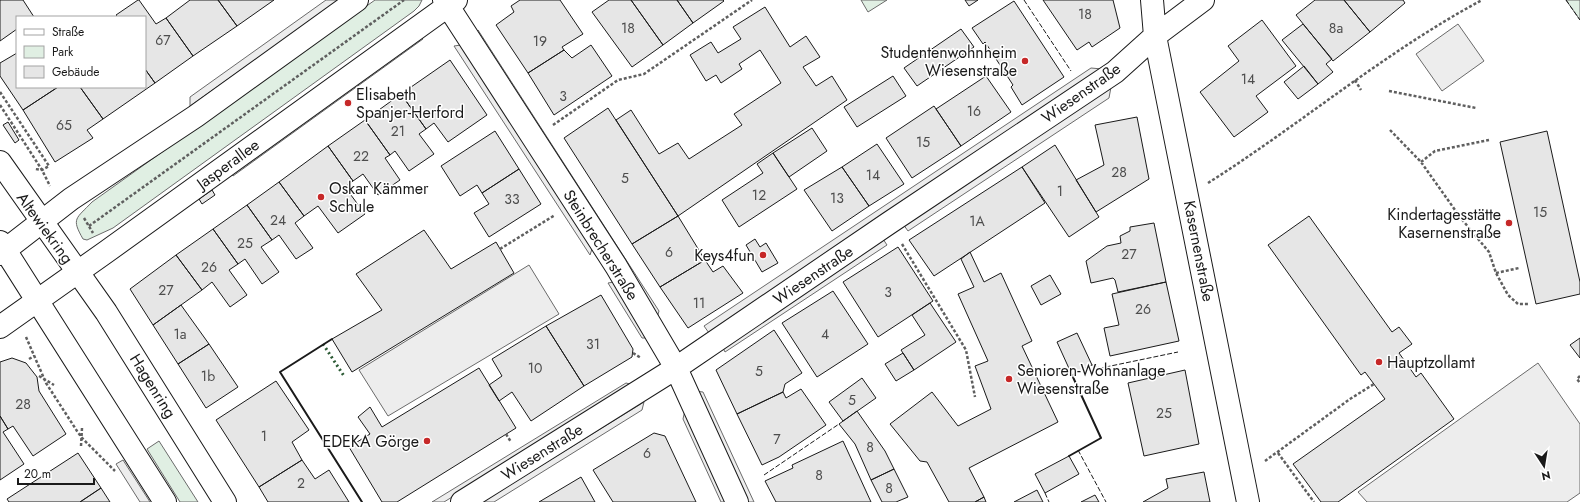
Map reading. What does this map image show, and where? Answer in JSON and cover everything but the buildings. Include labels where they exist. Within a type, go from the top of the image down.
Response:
[{"type":"street","points":[[164,502],[37,301],[2,249],[71,199],[196,116],[357,0]]},
{"type":"street","name":"Kasernenstraße","points":[[1152,0],[1155,36],[1248,502]]},
{"type":"street","name":"Wiesenstraße","points":[[462,502],[676,368],[1114,72],[1155,36],[1203,0]]},
{"type":"street","name":"Steinbrecherstraße","points":[[449,2],[533,138],[616,266],[676,368],[737,502]]},
{"type":"street","name":"Jasperallee","points":[[7,322],[78,273],[449,2]]},
{"type":"street","name":"Altewiekring","points":[[0,162],[78,273]]},
{"type":"street","name":"Hagenring","points":[[78,273],[106,312],[225,502]]},
{"type":"path","points":[[89,226],[404,0]]},
{"type":"path","points":[[533,138],[618,80],[644,74],[752,0]]},
{"type":"path","points":[[1205,185],[1355,80],[1453,16],[1482,0]]},
{"type":"path","points":[[1355,80],[1361,90]]},
{"type":"path","points":[[1389,91],[1476,108]]},
{"type":"path","points":[[0,92],[49,166],[42,170],[0,105]]},
{"type":"path","points":[[1390,130],[1421,162],[1460,217],[1489,252],[1496,273],[1508,295],[1518,304],[1529,304]]},
{"type":"path","points":[[1421,162],[1435,151],[1489,140]]},
{"type":"path","points":[[81,214],[96,236]]},
{"type":"path","points":[[500,249],[557,214]]},
{"type":"path","points":[[889,223],[966,350],[975,397]]},
{"type":"path","points":[[1496,273],[1518,268]]},
{"type":"path","points":[[7,322],[25,334],[44,379],[82,438],[117,474]]},
{"type":"path","points":[[632,353],[638,356]]},
{"type":"path","points":[[29,359],[34,356]]},
{"type":"path","points":[[39,376],[54,385]]},
{"type":"path","points":[[1580,376],[1577,379],[1580,383]]},
{"type":"path","points":[[1263,463],[1350,399],[1374,384]]},
{"type":"path","points":[[82,428],[82,446]]},
{"type":"path","points":[[506,434],[512,444]]},
{"type":"path","points":[[1278,453],[1314,502]]},
{"type":"green space","points":[[375,0],[422,0],[414,11],[113,228],[87,240],[83,239],[76,223],[82,212],[92,202]]},
{"type":"green space","points":[[861,0],[887,0],[868,12]]},
{"type":"green space","points":[[1566,0],[1580,0],[1580,20]]},
{"type":"green space","points":[[159,441],[198,502],[180,502],[147,449]]},
{"type":"shaded area","points":[[326,0],[340,0],[190,106],[190,97]]},
{"type":"shaded area","points":[[1458,24],[1484,61],[1442,91],[1416,54]]},
{"type":"shaded area","points":[[478,30],[659,311],[657,318],[476,36]]},
{"type":"shaded area","points":[[419,34],[423,39],[233,176],[230,171]]},
{"type":"shaded area","points":[[461,45],[592,249],[590,255],[454,46]]},
{"type":"shaded area","points":[[1091,68],[1102,69],[709,333],[704,326]]},
{"type":"shaded area","points":[[1111,87],[1109,98],[908,231],[903,224]]},
{"type":"shaded area","points":[[883,239],[887,245],[725,352],[722,346]]},
{"type":"shaded area","points":[[529,265],[559,314],[388,416],[359,370]]},
{"type":"shaded area","points":[[614,282],[650,338],[642,338],[608,283]]},
{"type":"shaded area","points":[[1538,363],[1580,424],[1580,493],[1567,502],[1367,502],[1358,492]]},
{"type":"shaded area","points":[[626,383],[634,385],[444,502],[432,502]]},
{"type":"shaded area","points":[[695,391],[703,392],[754,502],[747,502]]},
{"type":"shaded area","points":[[644,402],[642,410],[494,502],[482,502]]},
{"type":"shaded area","points":[[685,410],[728,502],[721,502],[683,419]]},
{"type":"shaded area","points":[[123,460],[150,502],[140,502],[116,464]]},
{"type":"hedge","points":[[323,344],[344,376]]},
{"type":"fence","points":[[1024,0],[1071,71]]},
{"type":"fence","points":[[1566,0],[1580,20]]},
{"type":"fence","points":[[1092,365],[1101,368],[1178,352]]},
{"type":"fence","points":[[764,475],[839,424]]},
{"type":"fence","points":[[1078,450],[1106,502]]},
{"type":"fence","points":[[1045,493],[1049,502]]},
{"type":"wall","points":[[332,339],[280,372],[362,502]]},
{"type":"wall","points":[[1069,456],[1101,438],[1072,375]]},
{"type":"place","name":"Studentenwohnheim Wiesenstraße","points":[[1025,61]]},
{"type":"place","name":"Elisabeth Spanjer-Herford","points":[[348,103]]},
{"type":"place","name":"Oskar Kämmer Schule","points":[[321,197]]},
{"type":"place","name":"Kindertagesstätte Kasernenstraße","points":[[1509,223]]},
{"type":"place","name":"Keys4fun","points":[[763,255]]},
{"type":"place","name":"Hauptzollamt","points":[[1379,362]]},
{"type":"place","name":"Senioren-Wohnanlage Wiesenstraße","points":[[1009,379]]},
{"type":"place","name":"EDEKA Görge","points":[[427,441]]}]
